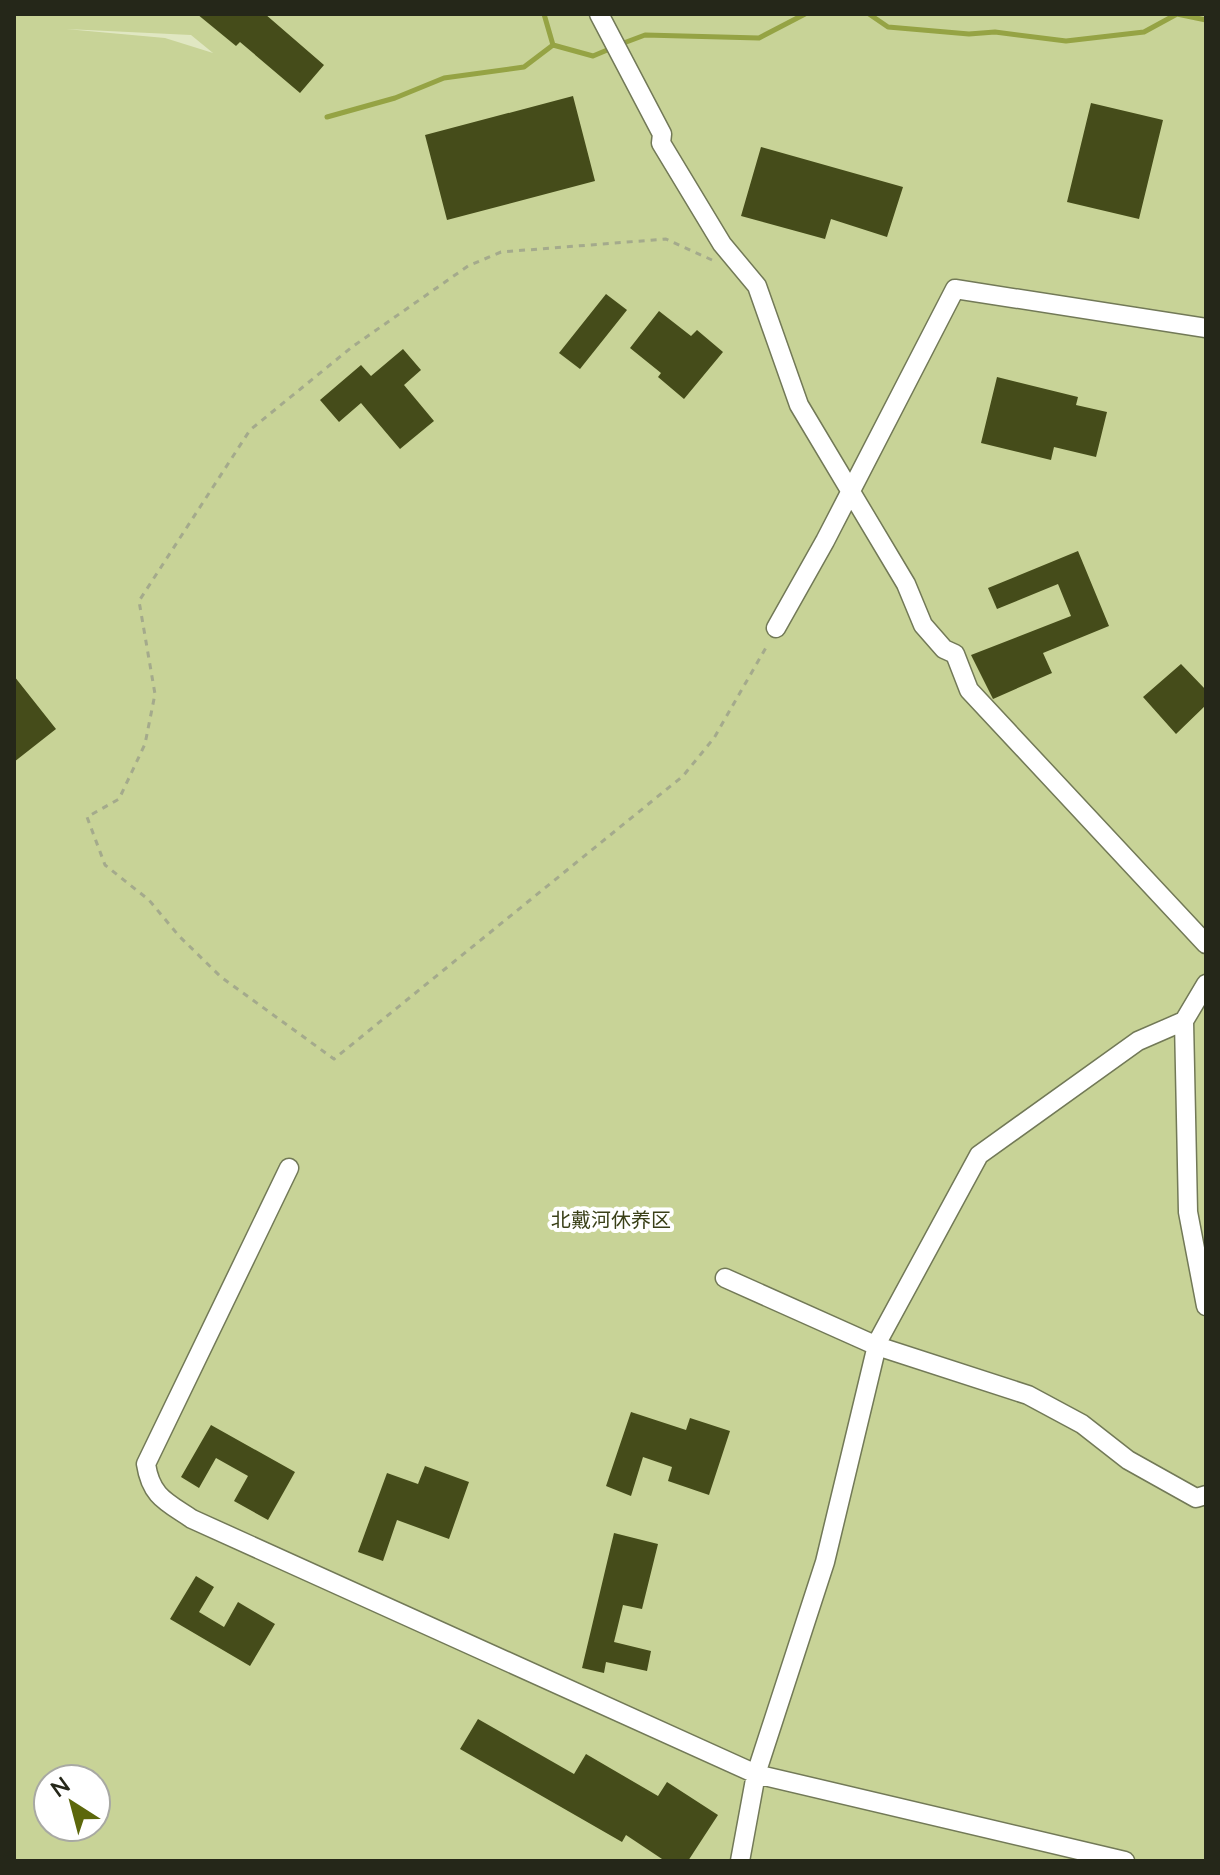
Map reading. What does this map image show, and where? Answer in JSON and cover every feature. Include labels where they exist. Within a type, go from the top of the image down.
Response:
[{"type":"street","points":[[599,14],[662,134],[661,143],[722,244],[757,286],[799,405],[906,584],[923,625],[944,649],[955,654],[969,690],[1206,944]]},
{"type":"street","points":[[776,628],[851,492],[955,289],[1206,328]]},
{"type":"street","points":[[1206,984],[1184,1021],[1206,1306]]},
{"type":"street","points":[[740,1861],[756,1774],[825,1562],[877,1346],[979,1155],[1138,1041],[1184,1021]]},
{"type":"street","points":[[289,1168],[146,1464],[149,1486],[192,1519],[756,1774],[1125,1861]]},
{"type":"street","points":[[725,1278],[877,1346],[1028,1395],[1082,1424],[1128,1460],[1196,1498],[1206,1495]]},
{"type":"path","points":[[715,261],[666,239],[501,252],[468,266],[352,347],[250,430],[139,601],[155,694],[145,744],[119,799],[87,817],[105,865],[133,884],[221,977],[334,1059],[683,776],[701,757],[748,685],[776,628]]},
{"type":"green space","name":"北戴河休养区","points":[[14,14],[1206,14],[1206,1861],[14,1861]],"holes":[[[66,29],[191,35],[213,53],[165,38]]]},
{"type":"building","points":[[197,14],[265,14],[324,65],[300,93],[240,42],[236,46]]},
{"type":"building","points":[[573,96],[595,181],[447,220],[425,135]]},
{"type":"building","points":[[1091,103],[1163,120],[1139,219],[1067,202]]},
{"type":"building","points":[[761,147],[903,187],[887,237],[831,219],[825,239],[741,216]]},
{"type":"building","points":[[606,294],[627,310],[580,369],[559,353]]},
{"type":"building","points":[[659,311],[691,336],[697,330],[723,352],[684,399],[658,377],[661,373],[630,348]]},
{"type":"building","points":[[403,349],[421,370],[404,385],[434,421],[400,449],[361,403],[339,422],[320,400],[361,365],[371,376]]},
{"type":"building","points":[[997,377],[1078,397],[1076,405],[1107,412],[1096,457],[1054,447],[1051,460],[981,443]]},
{"type":"building","points":[[1078,551],[1109,626],[1043,653],[1052,673],[993,699],[971,655],[1071,616],[1058,584],[997,609],[988,588]]},
{"type":"building","points":[[1181,664],[1206,690],[1206,705],[1176,734],[1143,697]]},
{"type":"building","points":[[14,676],[56,729],[14,762]]},
{"type":"building","points":[[631,1412],[686,1430],[690,1418],[730,1431],[709,1495],[668,1481],[672,1467],[643,1457],[631,1496],[606,1486]]},
{"type":"building","points":[[211,1425],[295,1472],[268,1520],[234,1501],[248,1476],[216,1458],[199,1488],[181,1477]]},
{"type":"building","points":[[425,1466],[469,1482],[449,1539],[397,1520],[383,1561],[358,1552],[387,1473],[418,1484]]},
{"type":"building","points":[[614,1533],[658,1544],[642,1609],[623,1605],[614,1642],[651,1651],[647,1671],[606,1662],[604,1673],[582,1668]]},
{"type":"building","points":[[196,1576],[214,1587],[199,1612],[224,1627],[238,1602],[275,1624],[250,1666],[170,1619]]},
{"type":"building","points":[[478,1719],[574,1774],[586,1754],[658,1796],[667,1782],[718,1815],[688,1861],[665,1861],[626,1835],[622,1842],[460,1749]]},
{"type":"waterway","points":[[544,14],[553,45]]},
{"type":"waterway","points":[[621,44],[645,35],[759,38],[805,14]]},
{"type":"waterway","points":[[869,14],[888,27],[969,34],[995,32],[1066,41],[1144,32],[1177,14],[1206,20]]},
{"type":"waterway","points":[[327,117],[395,98],[444,78],[524,67],[553,45],[593,56],[612,48]]}]
